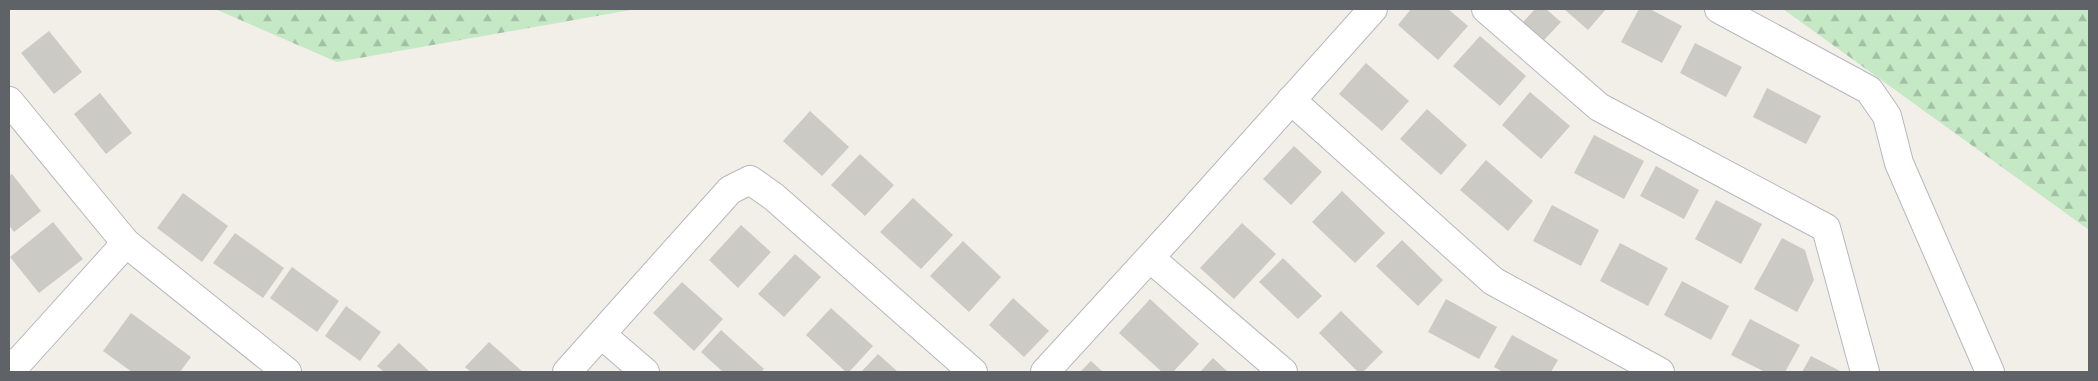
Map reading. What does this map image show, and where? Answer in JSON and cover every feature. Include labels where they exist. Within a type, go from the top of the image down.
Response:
[{"type":"street","points":[[1045,372],[1150,258],[1372,9]]},
{"type":"street","points":[[1486,9],[1599,107],[1826,228],[1865,372]]},
{"type":"street","points":[[1719,9],[1869,90],[1886,116],[1898,163],[1990,372]]},
{"type":"street","points":[[9,100],[126,243],[284,371]]},
{"type":"street","points":[[1291,100],[1493,280],[1660,372]]},
{"type":"street","points":[[567,372],[730,190],[750,180],[774,197],[972,372]]},
{"type":"street","points":[[9,363],[15,366],[126,243]]},
{"type":"street","points":[[1150,258],[1283,372]]},
{"type":"street","points":[[602,334],[645,372]]},
{"type":"green space","points":[[215,9],[636,9],[337,62]]},
{"type":"green space","points":[[1783,9],[2089,9],[2089,230]]},
{"type":"building","points":[[1411,9],[1448,9],[1468,26],[1438,60],[1398,25]]},
{"type":"building","points":[[1535,9],[1546,9],[1561,22],[1544,40],[1523,22]]},
{"type":"building","points":[[1564,9],[1606,9],[1588,30]]},
{"type":"building","points":[[1639,9],[1650,9],[1682,26],[1662,63],[1621,42]]},
{"type":"building","points":[[49,31],[82,72],[54,94],[21,53]]},
{"type":"building","points":[[1480,36],[1526,76],[1500,106],[1453,66]]},
{"type":"building","points":[[1695,43],[1742,67],[1726,97],[1680,73]]},
{"type":"building","points":[[1366,63],[1409,101],[1382,131],[1339,94]]},
{"type":"building","points":[[1767,88],[1821,116],[1806,144],[1753,117]]},
{"type":"building","points":[[1530,92],[1570,126],[1541,159],[1502,125]]},
{"type":"building","points":[[100,93],[132,133],[106,154],[74,114]]},
{"type":"building","points":[[1427,109],[1467,145],[1441,175],[1400,139]]},
{"type":"building","points":[[810,111],[849,147],[822,176],[783,141]]},
{"type":"building","points":[[1594,135],[1644,161],[1624,199],[1574,173]]},
{"type":"building","points":[[1294,146],[1322,172],[1291,205],[1263,179]]},
{"type":"building","points":[[860,154],[894,185],[865,216],[831,185]]},
{"type":"building","points":[[1486,160],[1533,201],[1508,231],[1460,190]]},
{"type":"building","points":[[1656,166],[1699,190],[1684,219],[1640,196]]},
{"type":"building","points":[[12,174],[41,211],[14,232],[9,225],[9,176]]},
{"type":"building","points":[[1342,191],[1385,233],[1355,263],[1312,222]]},
{"type":"building","points":[[183,193],[228,226],[202,262],[157,228]]},
{"type":"building","points":[[913,198],[953,235],[921,269],[880,232]]},
{"type":"building","points":[[1716,200],[1762,224],[1741,264],[1695,239]]},
{"type":"building","points":[[1552,205],[1599,230],[1581,266],[1533,241]]},
{"type":"building","points":[[53,222],[83,259],[39,293],[10,257]]},
{"type":"building","points":[[1242,223],[1276,254],[1234,299],[1200,268]]},
{"type":"building","points":[[741,225],[771,252],[738,288],[709,260]]},
{"type":"building","points":[[235,233],[284,268],[263,298],[213,263]]},
{"type":"building","points":[[1782,238],[1805,250],[1814,280],[1797,312],[1754,289]]},
{"type":"building","points":[[1402,240],[1443,280],[1418,306],[1376,266]]},
{"type":"building","points":[[963,241],[1001,277],[969,312],[930,276]]},
{"type":"building","points":[[1620,243],[1668,268],[1648,306],[1600,281]]},
{"type":"building","points":[[795,254],[821,277],[784,317],[758,294]]},
{"type":"building","points":[[1283,258],[1322,296],[1298,319],[1259,282]]},
{"type":"building","points":[[292,267],[339,301],[317,332],[270,298]]},
{"type":"building","points":[[1682,281],[1729,306],[1711,340],[1664,315]]},
{"type":"building","points":[[682,282],[723,319],[694,351],[653,313]]},
{"type":"building","points":[[1013,298],[1049,331],[1024,357],[989,325]]},
{"type":"building","points":[[1150,299],[1199,344],[1173,372],[1162,372],[1119,333]]},
{"type":"building","points":[[1446,299],[1497,327],[1479,359],[1428,332]]},
{"type":"building","points":[[346,306],[381,332],[360,361],[325,336]]},
{"type":"building","points":[[831,308],[873,346],[849,372],[846,372],[806,335]]},
{"type":"building","points":[[1341,311],[1383,352],[1363,372],[1358,372],[1319,333]]},
{"type":"building","points":[[131,313],[191,357],[180,372],[132,372],[103,351]]},
{"type":"building","points":[[1750,319],[1800,345],[1785,372],[1765,372],[1731,355]]},
{"type":"building","points":[[721,330],[764,369],[761,372],[723,372],[701,352]]},
{"type":"building","points":[[1512,335],[1558,360],[1551,372],[1503,372],[1494,367]]},
{"type":"building","points":[[489,342],[523,372],[471,372],[465,367]]},
{"type":"building","points":[[399,343],[430,372],[384,372],[377,366]]},
{"type":"building","points":[[878,354],[898,372],[861,372]]},
{"type":"building","points":[[1811,356],[1842,372],[1802,372]]},
{"type":"building","points":[[1213,358],[1228,372],[1200,372]]},
{"type":"building","points":[[1091,361],[1103,372],[1080,372]]}]
